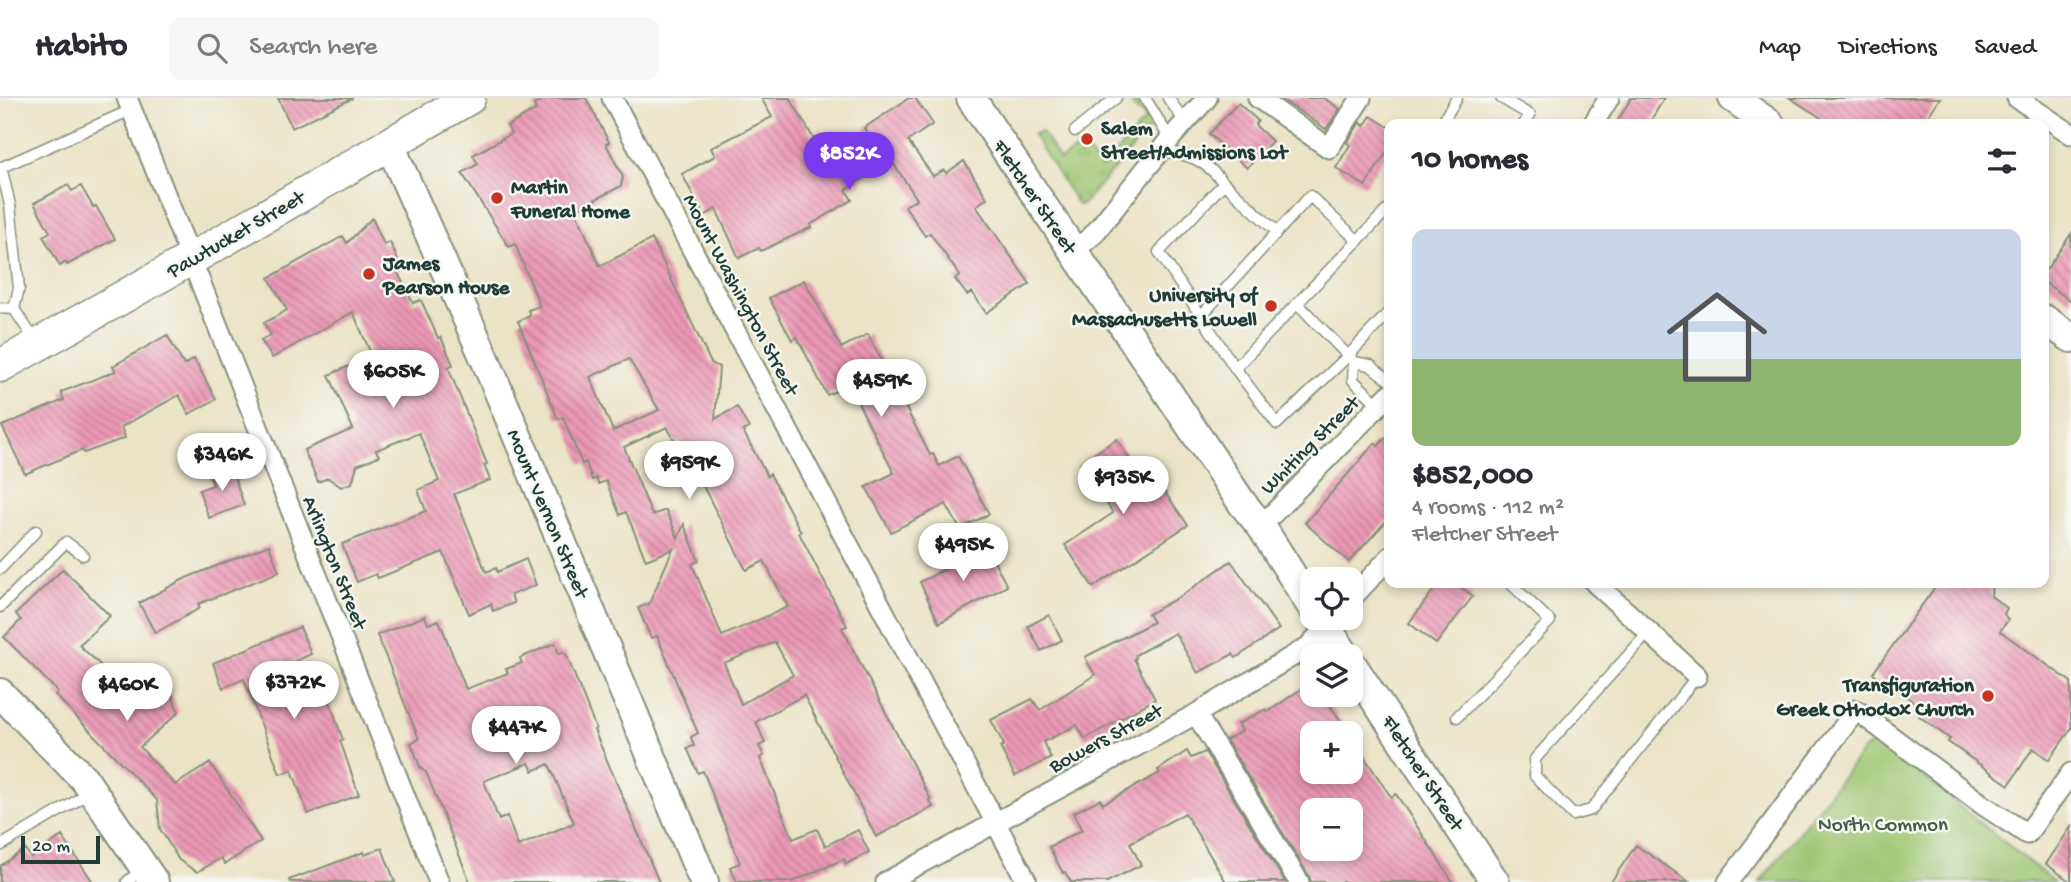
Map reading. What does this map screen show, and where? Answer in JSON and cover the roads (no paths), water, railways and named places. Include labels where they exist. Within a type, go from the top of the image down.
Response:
[{"type":"main road","name":"Pawtucket Street","points":[[0,366],[469,98]]},
{"type":"main road","name":"Fletcher Street","points":[[971,98],[1227,480],[1300,583]]},
{"type":"main road","points":[[1733,98],[1763,119]]},
{"type":"main road","name":"Mount Vernon Street","points":[[390,145],[485,359],[705,882]]},
{"type":"main road","points":[[2049,323],[2071,338]]},
{"type":"main road","name":"Fletcher Street","points":[[1363,681],[1495,882]]},
{"type":"main road","points":[[0,692],[92,789],[142,877]]},
{"type":"street","name":"Mount Washington Street","points":[[612,98],[1027,882]]},
{"type":"street","points":[[1074,251],[1093,235],[1207,98]]},
{"type":"street","points":[[1258,98],[1329,148],[1360,98]]},
{"type":"street","points":[[1596,119],[1609,98]]},
{"type":"street","points":[[2017,98],[2048,119]]},
{"type":"street","name":"Arlington Street","points":[[129,104],[439,882]]},
{"type":"street","points":[[2049,119],[2071,134]]},
{"type":"street","name":"Whiting Street","points":[[1261,526],[1384,400]]},
{"type":"street","points":[[1363,586],[1384,564]]},
{"type":"street","points":[[1601,588],[1697,676]]},
{"type":"street","name":"Bowers Street","points":[[886,882],[1196,714],[1308,647],[1316,630]]},
{"type":"street","points":[[1728,882],[1856,710],[1983,805],[2027,834],[2071,773]]},
{"type":"street","points":[[1196,714],[1300,882]]},
{"type":"lane","points":[[1075,131],[1116,98]]},
{"type":"lane","points":[[1145,98],[1166,145],[1209,166],[1277,232]]},
{"type":"lane","points":[[1168,98],[1185,122]]},
{"type":"lane","points":[[1444,119],[1457,98]]},
{"type":"lane","points":[[1501,98],[1530,115],[1527,119]]},
{"type":"lane","points":[[39,345],[14,309],[19,288],[10,205],[0,168],[129,104]]},
{"type":"lane","points":[[1224,183],[1159,252],[1235,368],[1277,424],[1351,359],[1384,318]]},
{"type":"lane","points":[[1200,316],[1310,197],[1358,241]]},
{"type":"lane","points":[[1235,368],[1384,213]]},
{"type":"lane","points":[[1298,304],[1351,359],[1370,365],[1384,376]]},
{"type":"lane","points":[[0,308],[14,309]]},
{"type":"lane","points":[[1351,359],[1353,380],[1384,400]]},
{"type":"lane","points":[[0,569],[36,531]]},
{"type":"lane","points":[[0,607],[66,542],[83,555]]},
{"type":"lane","points":[[1457,717],[1550,621],[1515,588]]},
{"type":"lane","points":[[1649,632],[1535,759],[1535,776],[1573,815],[1591,810],[1697,676]]},
{"type":"lane","points":[[0,846],[92,789]]},
{"type":"place","name":"Salem Street/Admissions Lot","points":[[1087,139]]},
{"type":"place","name":"Martin Funeral Home","points":[[497,198]]},
{"type":"place","name":"James Pearson House","points":[[369,274]]},
{"type":"place","name":"University of Massachusetts Lowell","points":[[1271,306]]},
{"type":"place","name":"Transfiguration Greek Othodox Church","points":[[1988,696]]},
{"type":"park label","name":"North Common","points":[[1883,823]]}]
